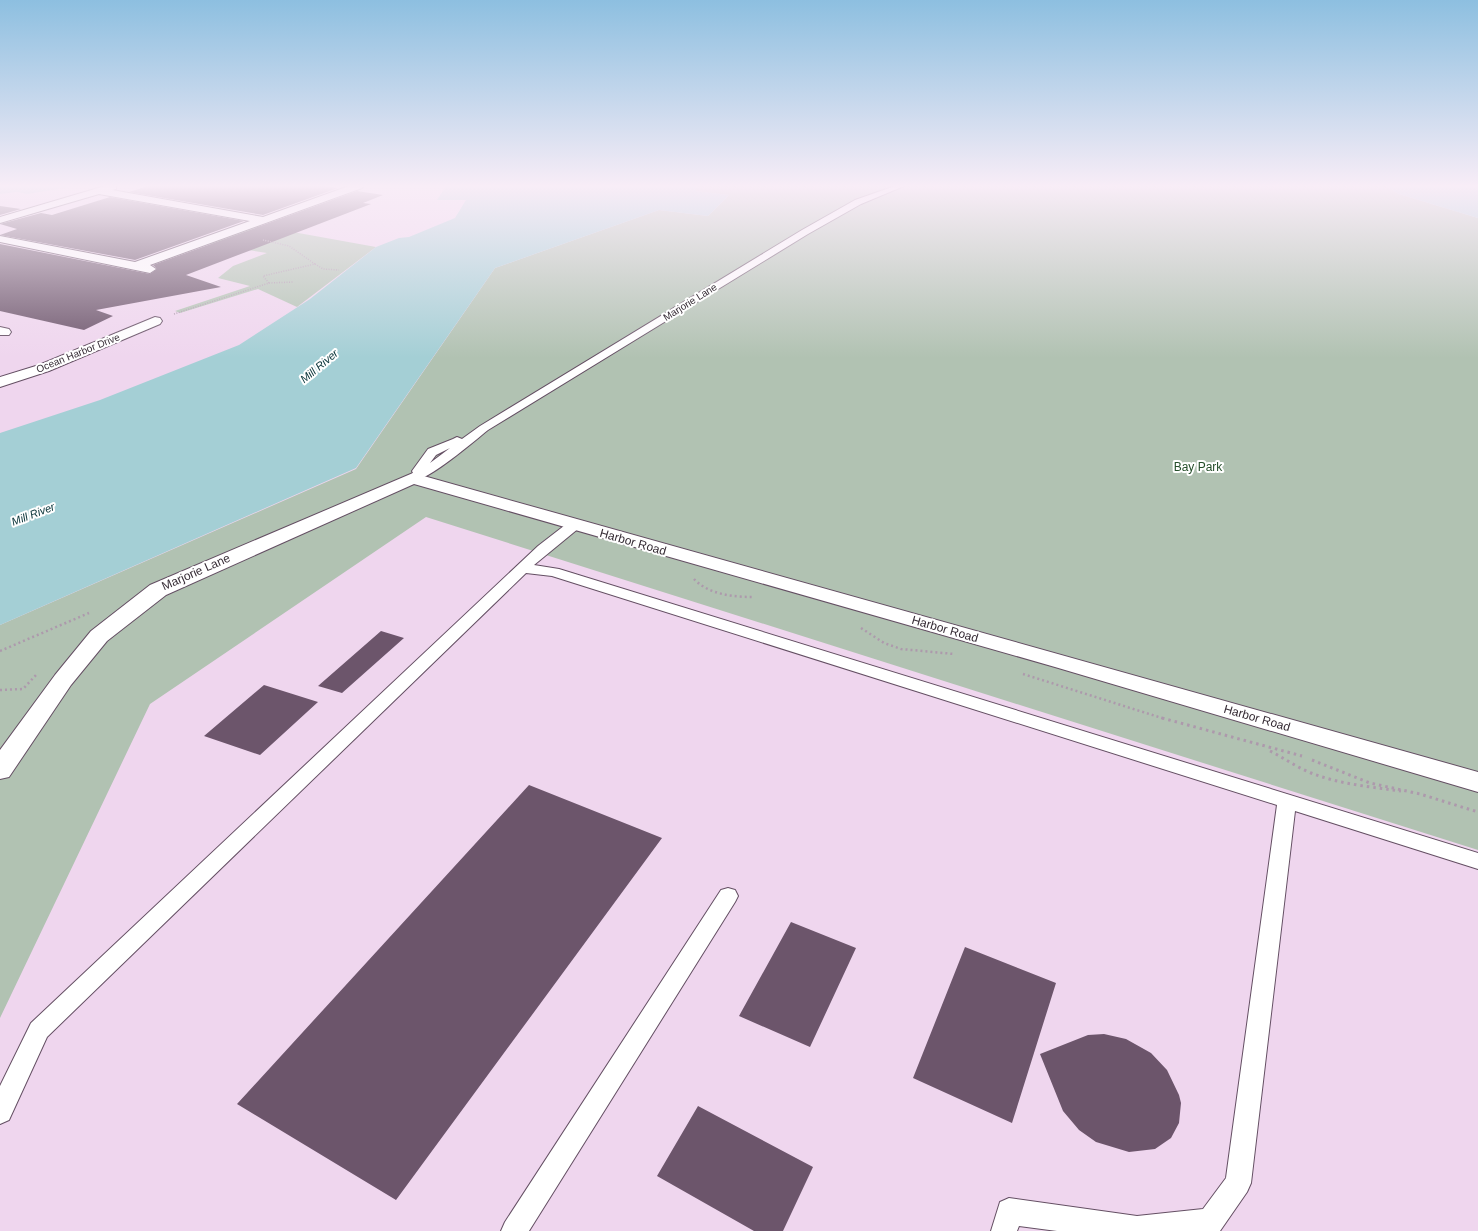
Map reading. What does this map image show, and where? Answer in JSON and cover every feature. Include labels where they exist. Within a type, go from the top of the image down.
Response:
[{"type":"street","points":[[22,243],[155,271]]},
{"type":"street","points":[[136,266],[199,243]]},
{"type":"street","name":"Ocean Harbor Drive","points":[[0,382],[44,368],[155,320]]},
{"type":"street","name":"Harbor Road","points":[[413,478],[574,525],[1063,662],[1478,782]]},
{"type":"street","name":"Marjorie Lane","points":[[0,770],[63,680],[99,636],[158,590],[413,478]]},
{"type":"lane","name":"Marjorie Lane","points":[[413,478],[440,462],[484,428],[785,243]]},
{"type":"lane","points":[[0,1112],[39,1030],[543,549],[574,525]]},
{"type":"lane","points":[[523,568],[554,572],[1287,800],[1478,861]]},
{"type":"lane","points":[[1004,1231],[1009,1211],[1138,1229],[1210,1222],[1238,1183],[1287,800]]},
{"type":"lane","points":[[514,1231],[728,896]]},
{"type":"path","points":[[280,243],[289,246],[323,269],[339,270]]},
{"type":"path","points":[[269,283],[263,276],[316,264]]},
{"type":"path","points":[[155,320],[269,283],[294,282]]},
{"type":"path","points":[[693,578],[696,582],[723,594],[742,597],[756,596],[747,594]]},
{"type":"path","points":[[0,651],[96,610]]},
{"type":"path","points":[[867,626],[858,625],[883,643],[925,653],[957,654],[930,647]]},
{"type":"path","points":[[1019,673],[1091,697],[1268,749],[1309,758],[1370,783],[1420,794],[1478,812]]},
{"type":"path","points":[[1268,749],[1300,768],[1324,777],[1364,787],[1420,794]]},
{"type":"green space","points":[[208,243],[356,243],[376,247],[297,307],[258,289],[180,313],[175,311],[250,286],[218,278],[233,266],[267,253]]},
{"type":"green space","name":"Bay Park","points":[[564,243],[1478,243],[1478,850],[426,517],[150,704],[0,1018],[0,625],[356,469],[495,268]]},
{"type":"water","name":"Mill River","points":[[385,243],[564,243],[495,268],[356,468],[0,625],[0,433],[100,400],[239,345],[310,299],[376,247]]},
{"type":"building","points":[[46,243],[181,243],[135,260]]},
{"type":"building","points":[[212,243],[268,243],[186,275],[221,287],[96,310],[113,316],[84,330],[0,311],[0,244],[150,274],[157,269],[153,265]]},
{"type":"building","points":[[381,631],[404,638],[342,693],[318,686]]},
{"type":"building","points":[[264,685],[318,702],[260,755],[204,736]]},
{"type":"building","points":[[529,785],[662,838],[396,1200],[237,1104]]},
{"type":"building","points":[[791,922],[856,948],[810,1047],[739,1016]]},
{"type":"building","points":[[965,947],[1056,983],[1012,1123],[913,1078]]},
{"type":"building","points":[[1104,1034],[1126,1039],[1151,1053],[1167,1070],[1179,1095],[1181,1103],[1179,1123],[1171,1138],[1155,1149],[1129,1152],[1096,1142],[1079,1130],[1063,1111],[1040,1054],[1088,1035]]},
{"type":"building","points":[[698,1106],[813,1167],[783,1231],[754,1231],[657,1176]]}]
